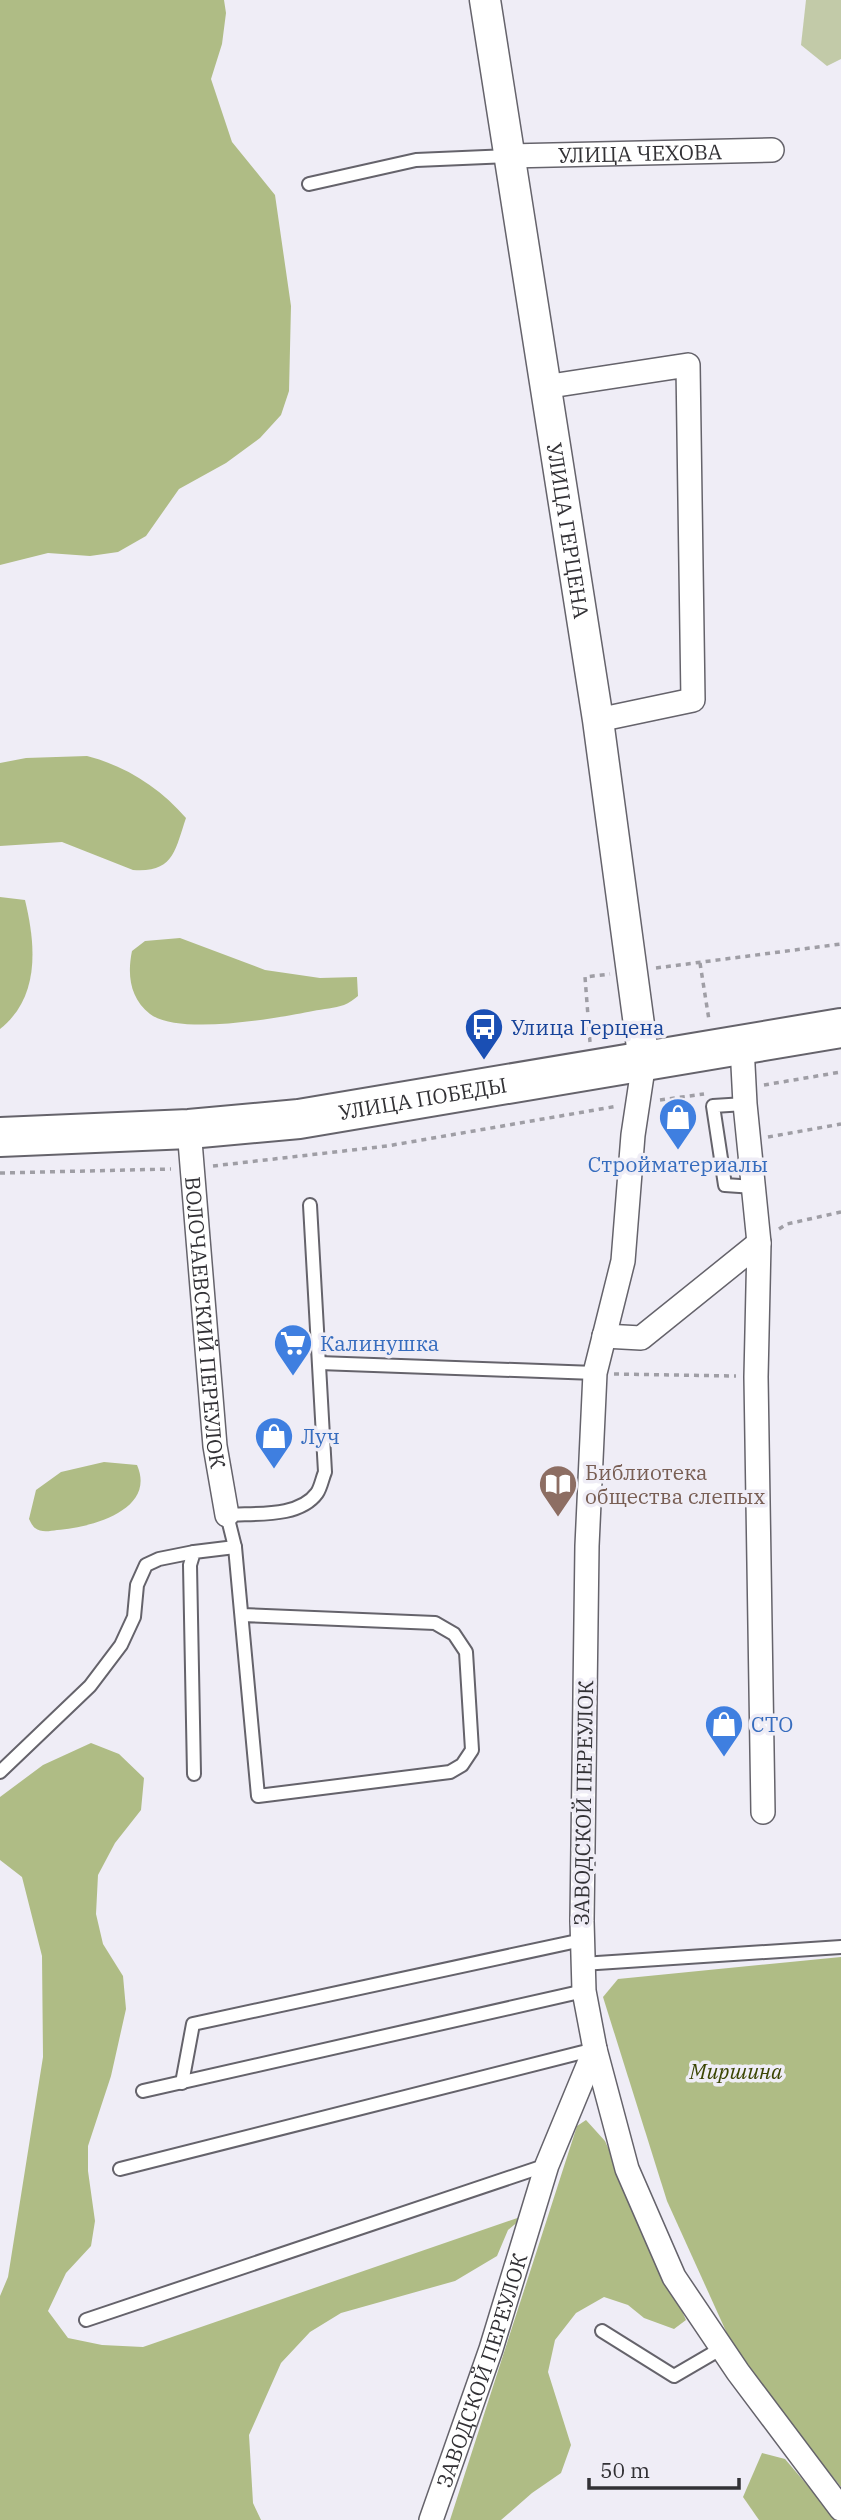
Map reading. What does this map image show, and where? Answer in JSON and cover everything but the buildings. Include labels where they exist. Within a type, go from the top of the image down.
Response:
[{"type":"highway","name":"УЛИЦА ПОБЕДЫ","points":[[0,1137],[188,1129],[299,1119],[841,1028]]},
{"type":"street","name":"УЛИЦА ГЕРЦЕНА","points":[[485,0],[598,720],[644,1062]]},
{"type":"street","name":"УЛИЦА ЧЕХОВА","points":[[509,156],[772,150]]},
{"type":"street","points":[[544,387],[688,365],[693,700],[598,720]]},
{"type":"street","points":[[742,1046],[744,1096],[759,1243],[756,1377],[763,1812]]},
{"type":"street","name":"ЗАВОДСКОЙ ПЕРЕУЛОК","points":[[431,2520],[491,2349],[547,2165],[595,2049],[584,1991],[582,1940],[587,1546],[595,1373],[623,1261],[633,1135],[644,1062]]},
{"type":"street","name":"ВОЛОЧАЕВСКИЙ ПЕРЕУЛОК","points":[[188,1129],[215,1446],[227,1515]]},
{"type":"street","points":[[604,1336],[641,1338],[759,1243]]},
{"type":"street","points":[[595,2049],[624,2158],[643,2209],[674,2277],[835,2510]]},
{"type":"lane","points":[[309,184],[416,160],[509,156]]},
{"type":"lane","points":[[744,1096],[713,1106],[724,1185],[754,1187]]},
{"type":"lane","points":[[242,1615],[435,1623],[454,1634],[466,1652],[472,1750],[462,1765],[450,1772],[258,1796],[235,1547],[227,1515],[292,1510],[308,1504],[319,1491],[325,1472],[310,1205]]},
{"type":"lane","points":[[319,1363],[595,1373]]},
{"type":"lane","points":[[0,1772],[90,1686],[121,1645],[134,1617],[137,1585],[146,1566],[159,1559],[235,1547]]},
{"type":"lane","points":[[194,1552],[190,1565],[194,1774]]},
{"type":"lane","points":[[182,2083],[193,2024],[582,1940]]},
{"type":"lane","points":[[582,1964],[841,1947]]},
{"type":"lane","points":[[143,2091],[584,1991]]},
{"type":"lane","points":[[120,2169],[595,2049]]},
{"type":"lane","points":[[86,2320],[547,2165]]},
{"type":"lane","points":[[601,2331],[674,2376],[722,2348]]},
{"type":"path","points":[[592,1070],[585,977],[841,944]]},
{"type":"path","points":[[0,1173],[192,1168],[387,1146],[638,1103],[744,1096],[841,1072]]},
{"type":"path","points":[[748,1140],[841,1124]]},
{"type":"path","points":[[759,1243],[787,1224],[841,1212]]},
{"type":"path","points":[[595,1373],[756,1377]]},
{"type":"green space","points":[[0,0],[224,0],[226,13],[222,44],[211,79],[232,142],[275,195],[291,306],[289,391],[281,415],[260,438],[226,463],[179,489],[146,536],[118,552],[90,556],[48,553],[0,565]]},
{"type":"green space","points":[[806,0],[841,0],[841,59],[827,66],[801,45]]},
{"type":"green space","points":[[87,756],[129,772],[154,788],[186,818],[175,849],[165,863],[157,868],[133,870],[62,842],[0,846],[0,763],[26,758]]},
{"type":"green space","points":[[0,897],[25,900],[31,935],[32,970],[22,1002],[0,1029]]},
{"type":"green space","points":[[180,938],[265,970],[320,978],[357,977],[358,996],[340,1006],[254,1021],[205,1025],[164,1020],[143,1008],[134,993],[130,977],[132,951],[145,941]]},
{"type":"green space","points":[[104,1462],[137,1465],[141,1481],[137,1494],[129,1505],[102,1521],[70,1529],[40,1531],[34,1527],[29,1519],[36,1490],[61,1472]]},
{"type":"green space","points":[[91,1743],[119,1754],[144,1778],[141,1810],[115,1843],[98,1875],[96,1914],[103,1944],[123,1976],[126,2009],[111,2076],[88,2146],[88,2171],[95,2221],[91,2246],[66,2273],[48,2311],[68,2338],[102,2345],[143,2347],[526,2215],[508,2230],[497,2256],[455,2281],[341,2313],[310,2332],[281,2363],[249,2435],[253,2503],[261,2520],[0,2520],[0,2296],[8,2277],[43,2057],[42,1956],[22,1877],[0,1860],[0,1797],[43,1765]]},
{"type":"green space","name":"Миршина","points":[[841,1957],[841,2487],[739,2360],[667,2201],[603,1997],[618,1979]]},
{"type":"green space","points":[[586,2120],[605,2141],[686,2320],[674,2329],[644,2318],[628,2305],[604,2297],[576,2313],[555,2340],[548,2372],[571,2445],[561,2473],[532,2493],[501,2520],[450,2520],[577,2126]]},
{"type":"green space","points":[[762,2453],[785,2459],[837,2520],[759,2520],[743,2497]]},
{"type":"place","name":"Улица Герцена","points":[[484,1061]]},
{"type":"place","name":"Стройматериалы","points":[[678,1151]]},
{"type":"place","name":"Калинушка","points":[[293,1377]]},
{"type":"place","name":"Луч","points":[[274,1470]]},
{"type":"place","name":"Библиотека общества слепых","points":[[558,1518]]},
{"type":"place","name":"СТО","points":[[724,1758]]}]
